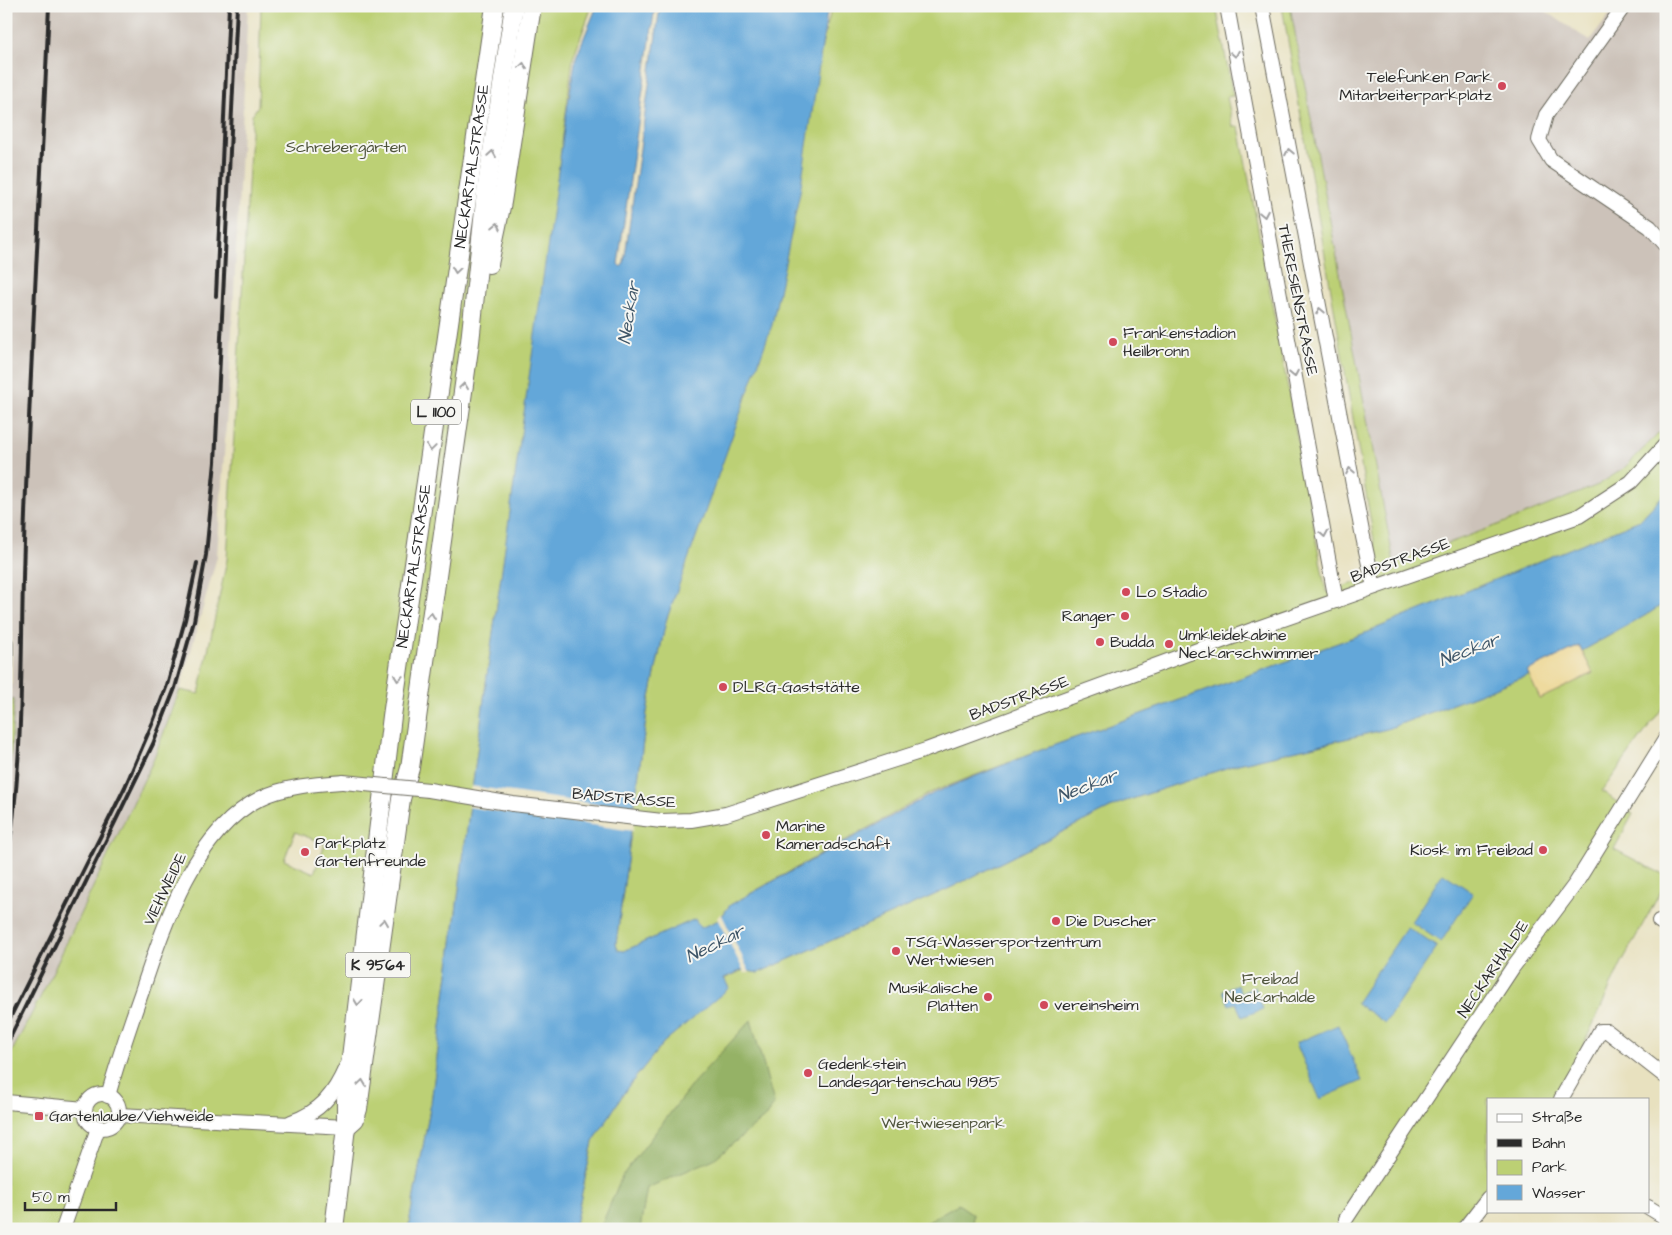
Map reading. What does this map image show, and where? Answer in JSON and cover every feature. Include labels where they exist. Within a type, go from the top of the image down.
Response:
[{"type":"main road","points":[[488,6],[488,48]]},
{"type":"main road","name":"NECKARTALSTRASSE","points":[[334,1229],[346,1127],[345,1110],[381,797],[495,6]]},
{"type":"main road","name":"NECKARTALSTRASSE","points":[[346,1127],[355,1119],[358,1109],[402,799],[410,768],[470,342],[486,192],[514,6]]},
{"type":"main road","name":"NECKARTALSTRASSE","points":[[470,342],[502,202],[532,6]]},
{"type":"street","name":"THERESIENSTRASSE","points":[[1227,6],[1336,601]]},
{"type":"street","name":"THERESIENSTRASSE","points":[[1262,6],[1374,587]]},
{"type":"street","points":[[1624,6],[1546,115],[1538,140],[1551,160],[1650,227],[1666,245]]},
{"type":"street","name":"BADSTRASSE","points":[[343,782],[377,784],[513,804],[662,821],[691,820],[726,814],[926,750],[1374,587],[1578,516],[1631,482],[1666,444]]},
{"type":"street","points":[[6,643],[6,665]]},
{"type":"street","name":"NECKARHALDE","points":[[1346,1219],[1513,967],[1576,883],[1666,738]]},
{"type":"street","name":"VIEHWEIDE","points":[[108,1096],[156,950],[178,896],[203,851],[220,830],[240,812],[260,798],[287,789],[343,782]]},
{"type":"street","points":[[1562,1098],[1600,1031],[1607,1031],[1666,1077]]},
{"type":"street","points":[[287,1124],[322,1107],[332,1094],[352,1055]]},
{"type":"street","points":[[96,1096],[108,1096],[117,1103],[119,1114],[111,1126],[98,1128],[88,1122],[85,1109],[90,1099],[96,1096]]},
{"type":"street","points":[[6,1102],[85,1109]]},
{"type":"street","points":[[119,1114],[346,1127]]},
{"type":"street","points":[[63,1229],[98,1128]]},
{"type":"street","points":[[1470,1227],[1487,1200]]},
{"type":"street","points":[[1650,1208],[1666,1218]]},
{"type":"shaded area","points":[[6,6],[248,6],[231,353],[217,557],[180,690],[152,763],[45,988],[6,1063],[6,754],[12,680],[12,624],[6,580]]},
{"type":"shaded area","points":[[1290,6],[1538,6],[1590,41],[1616,6],[1666,6],[1666,426],[1623,469],[1598,485],[1573,496],[1394,563]]},
{"type":"green space","name":"Schrebergärten","points":[[261,6],[592,6],[573,58],[555,199],[488,668],[431,1103],[408,1229],[6,1229],[6,1063],[45,988],[152,763],[180,690],[199,694],[227,560],[252,115],[258,106]],"holes":[[[295,832],[325,844],[314,873],[284,860]]]},
{"type":"green space","points":[[832,6],[1216,6],[1233,96],[1227,97],[1233,127],[1239,127],[1326,592],[1380,575],[1282,6],[1290,6],[1394,563],[1514,519],[1598,485],[1623,469],[1666,426],[1666,492],[1640,520],[1360,635],[1041,750],[932,792],[730,905],[719,920],[699,929],[695,920],[624,951],[617,950],[616,944],[647,712],[666,621],[712,489]]},
{"type":"green space","points":[[1666,602],[1666,703],[1602,791],[1633,814],[1614,849],[1666,876],[1666,882],[1622,962],[1577,1059],[1553,1098],[1487,1098],[1487,1186],[1449,1229],[574,1229],[593,1142],[627,1088],[664,1042],[728,988],[724,979],[743,970],[758,973],[950,888],[1120,803],[1238,764],[1387,729],[1529,675],[1540,698],[1592,673],[1582,651]]},
{"type":"green space","points":[[14,698],[7,821],[6,821],[6,707]]},
{"type":"green space","points":[[751,1020],[774,1103],[768,1115],[714,1159],[647,1188],[640,1229],[600,1229],[622,1176],[694,1082]]},
{"type":"green space","points":[[958,1204],[973,1214],[972,1229],[914,1229]]},
{"type":"sand","points":[[1579,646],[1593,673],[1540,699],[1527,671]]},
{"type":"water","name":"Neckar","points":[[597,6],[655,6],[618,264],[621,267],[624,263],[660,6],[828,6],[800,192],[772,325],[666,621],[647,712],[616,944],[618,950],[624,951],[695,919],[700,928],[719,920],[730,905],[934,793],[1041,750],[1360,635],[1640,520],[1666,492],[1666,602],[1582,651],[1579,646],[1527,671],[1529,675],[1387,729],[1238,764],[1120,803],[950,888],[758,973],[743,970],[724,978],[729,988],[664,1042],[627,1088],[593,1142],[574,1229],[408,1229],[431,1103],[488,668],[566,115],[576,57]]},
{"type":"water","points":[[1443,873],[1473,893],[1441,942],[1411,922]]},
{"type":"water","points":[[1407,927],[1437,947],[1385,1023],[1356,1003]]},
{"type":"water","points":[[1238,985],[1241,993],[1255,987],[1263,1009],[1242,1017],[1236,1003],[1229,1005],[1223,991]]},
{"type":"water","points":[[1338,1025],[1362,1081],[1320,1099],[1296,1043]]},
{"type":"pier","points":[[471,786],[636,810],[633,831],[468,807]]},
{"type":"pier","points":[[721,913],[750,973],[744,973],[717,918]]},
{"type":"railway","points":[[6,868],[12,828],[19,747],[26,476],[49,6]]},
{"type":"railway","points":[[216,296],[229,6]]},
{"type":"railway","points":[[6,1046],[153,744],[175,688],[194,621],[206,555],[215,462],[237,6]]},
{"type":"railway","points":[[6,1026],[125,787],[153,722],[167,685],[185,620],[197,563]]},
{"type":"place","name":"Telefunken Park Mitarbeiterparkplatz","points":[[1502,86]]},
{"type":"place","name":"Frankenstadion Heilbronn","points":[[1113,342]]},
{"type":"place","name":"Lo Stadio","points":[[1126,592]]},
{"type":"place","name":"Ranger","points":[[1125,616]]},
{"type":"place","name":"Budda","points":[[1100,642]]},
{"type":"place","name":"Umkleidekabine Neckarschwimmer","points":[[1169,644]]},
{"type":"place","name":"DLRG-Gaststätte","points":[[723,687]]},
{"type":"place","name":"Marine Kameradschaft","points":[[766,835]]},
{"type":"place","name":"Kiosk im Freibad","points":[[1543,850]]},
{"type":"place","name":"Parkplatz Gartenfreunde","points":[[305,852]]},
{"type":"place","name":"Die Duscher","points":[[1056,921]]},
{"type":"place","name":"TSG-Wassersportzentrum Wertwiesen","points":[[896,951]]},
{"type":"place","name":"Musikalische Platten","points":[[988,997]]},
{"type":"place","name":"vereinsheim","points":[[1044,1005]]},
{"type":"place","name":"Gedenkstein Landesgartenschau 1985","points":[[808,1073]]},
{"type":"place","name":"Gartenlaube/Viehweide","points":[[39,1116]]},
{"type":"park label","name":"Freibad Neckarhalde","points":[[1270,988]]},
{"type":"park label","name":"Wertwiesenpark","points":[[943,1123]]}]
